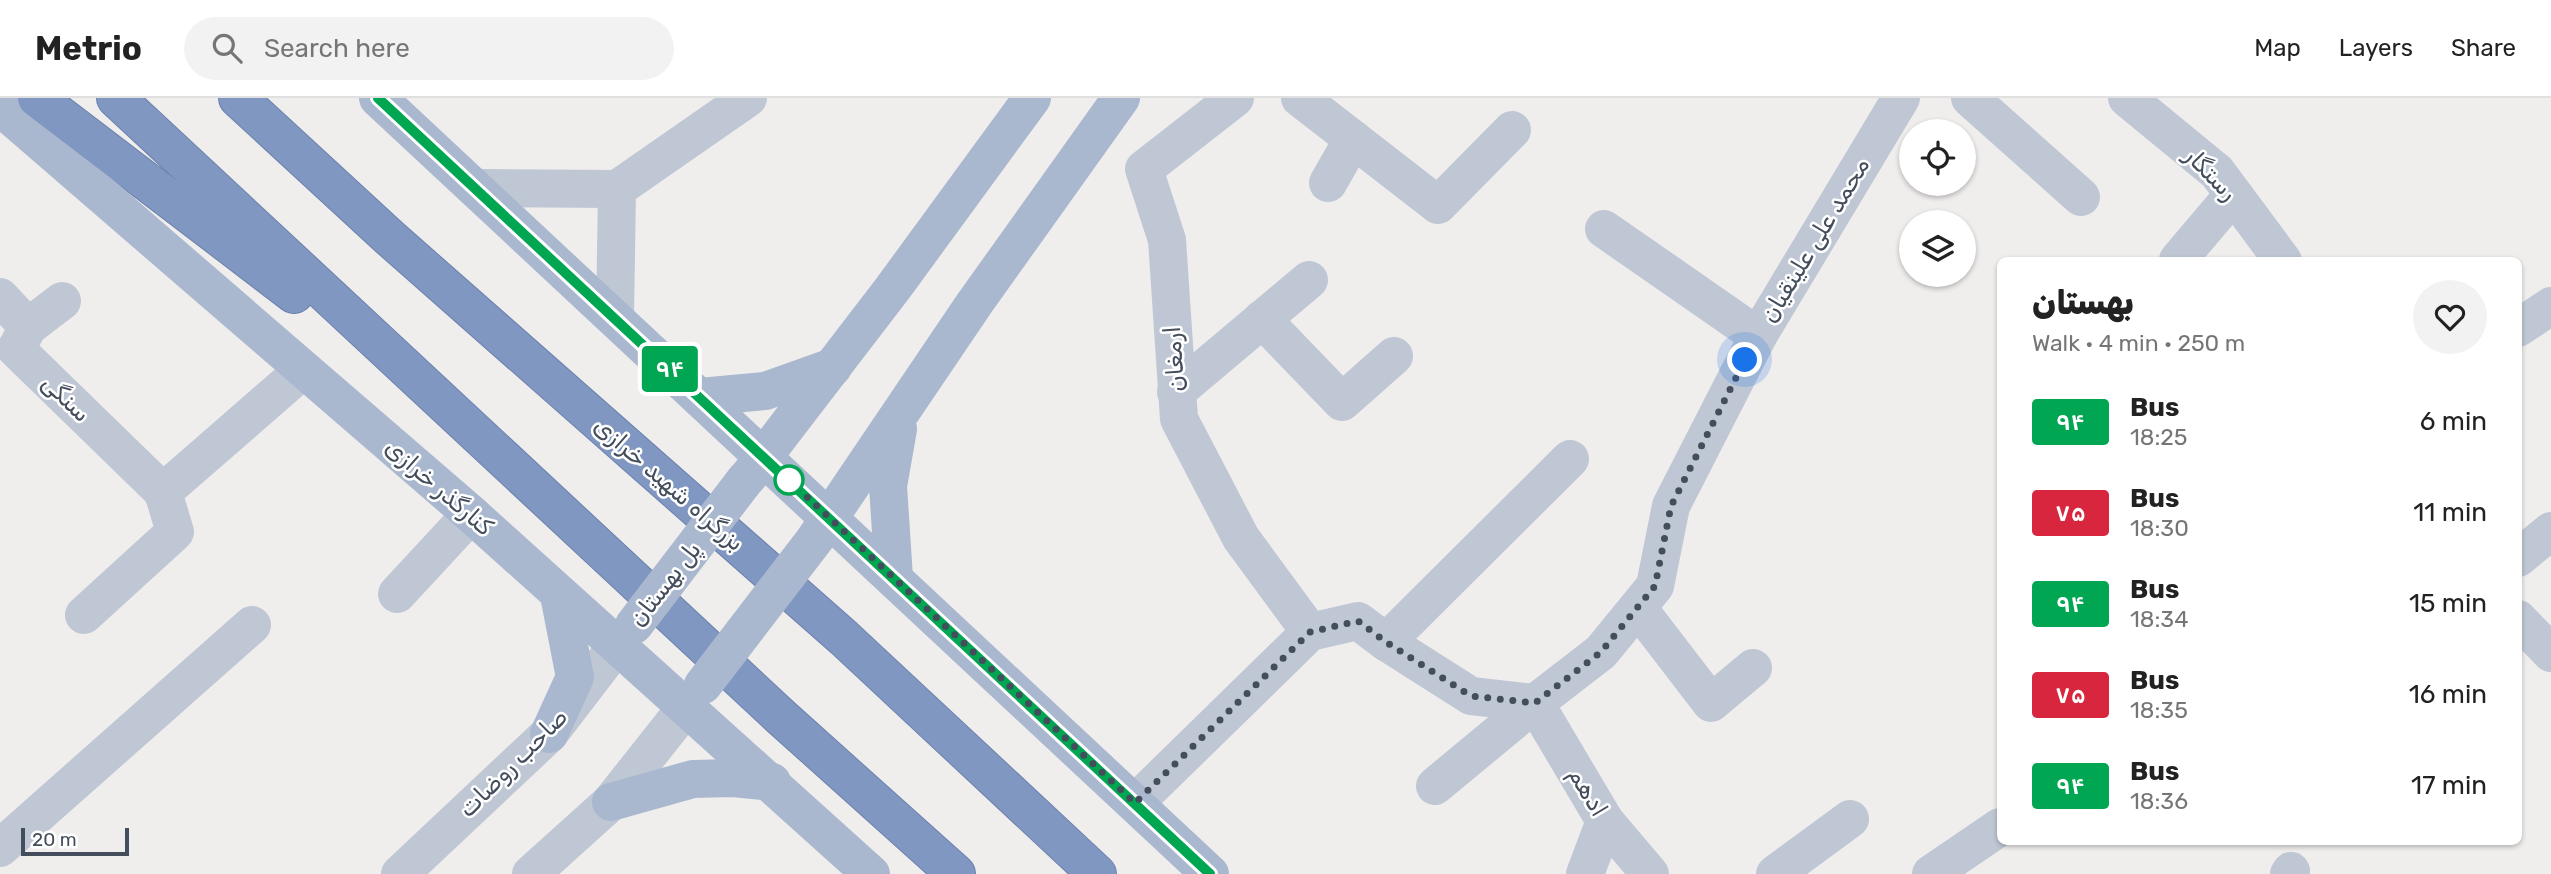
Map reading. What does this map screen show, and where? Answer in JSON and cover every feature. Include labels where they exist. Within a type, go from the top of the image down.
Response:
[{"type":"highway","points":[[37,98],[470,428]]},
{"type":"highway","points":[[116,98],[771,707],[956,874]]},
{"type":"highway","name":"بزرگراه شهید خرازی","points":[[238,98],[390,237],[844,638],[1097,874]]},
{"type":"highway","points":[[266,98],[390,237]]},
{"type":"main road","points":[[379,98],[700,397],[754,468],[821,531],[894,578],[1210,874]]},
{"type":"main road","name":"پل بهستان","points":[[626,634],[833,368],[1032,98]]},
{"type":"main road","points":[[695,695],[821,531],[974,304],[1121,98]]},
{"type":"main road","name":"کنارگذر خرازی","points":[[0,107],[471,514],[559,595],[626,634],[695,695],[772,782],[871,874]]},
{"type":"main road","points":[[700,397],[765,391],[833,368]]},
{"type":"main road","points":[[894,578],[888,486],[891,454],[902,413]]},
{"type":"main road","points":[[549,734],[575,677],[559,595]]},
{"type":"main road","points":[[611,802],[693,779],[733,778],[772,782]]},
{"type":"street","points":[[476,188],[617,189],[748,98]]},
{"type":"street","name":"ارمغان","points":[[1235,98],[1144,169],[1167,240],[1179,419],[1241,538],[1310,632]]},
{"type":"street","points":[[1300,98],[1438,205],[1512,130]]},
{"type":"street","name":"محمد علی علینقیان","points":[[1435,786],[1601,652],[1655,586],[1671,506],[1758,336],[1901,98]]},
{"type":"street","points":[[1970,98],[2081,197]]},
{"type":"street","name":"رستگار","points":[[2135,100],[2217,172],[2280,257]]},
{"type":"street","points":[[1328,183],[1353,139]]},
{"type":"street","points":[[615,318],[617,189]]},
{"type":"street","points":[[2181,257],[2233,195]]},
{"type":"street","points":[[1604,229],[1758,336]]},
{"type":"street","points":[[1176,392],[1308,280]]},
{"type":"street","name":"سنگی","points":[[0,297],[15,349],[163,492]]},
{"type":"street","points":[[15,349],[62,301]]},
{"type":"street","points":[[2522,325],[2551,306]]},
{"type":"street","points":[[1262,319],[1342,401],[1394,356]]},
{"type":"street","points":[[83,615],[175,532],[163,492],[303,370]]},
{"type":"street","points":[[1386,642],[1570,459]]},
{"type":"street","points":[[397,594],[471,514]]},
{"type":"street","points":[[2522,555],[2551,531]]},
{"type":"street","points":[[1638,608],[1711,703],[1753,668]]},
{"type":"street","points":[[1135,803],[1310,632],[1358,621],[1471,696],[1535,703]]},
{"type":"street","points":[[2522,623],[2551,653]]},
{"type":"street","points":[[0,848],[252,625]]},
{"type":"street","name":"صاحب روضات","points":[[400,874],[549,734],[626,634]]},
{"type":"street","points":[[531,874],[611,802],[695,695]]},
{"type":"street","name":"ادهم","points":[[1535,703],[1605,821],[1650,874]]},
{"type":"street","points":[[1775,874],[1850,819]]},
{"type":"street","points":[[1585,874],[1605,821]]},
{"type":"street","points":[[1931,874],[1997,829]]},
{"type":"bus line","name":"۹۴","points":[[378,98],[1210,874]]},
{"type":"route","points":[[789,480],[1135,803],[1310,632],[1358,621],[1471,696],[1535,703],[1601,652],[1655,586],[1671,506],[1745,360]]}]
